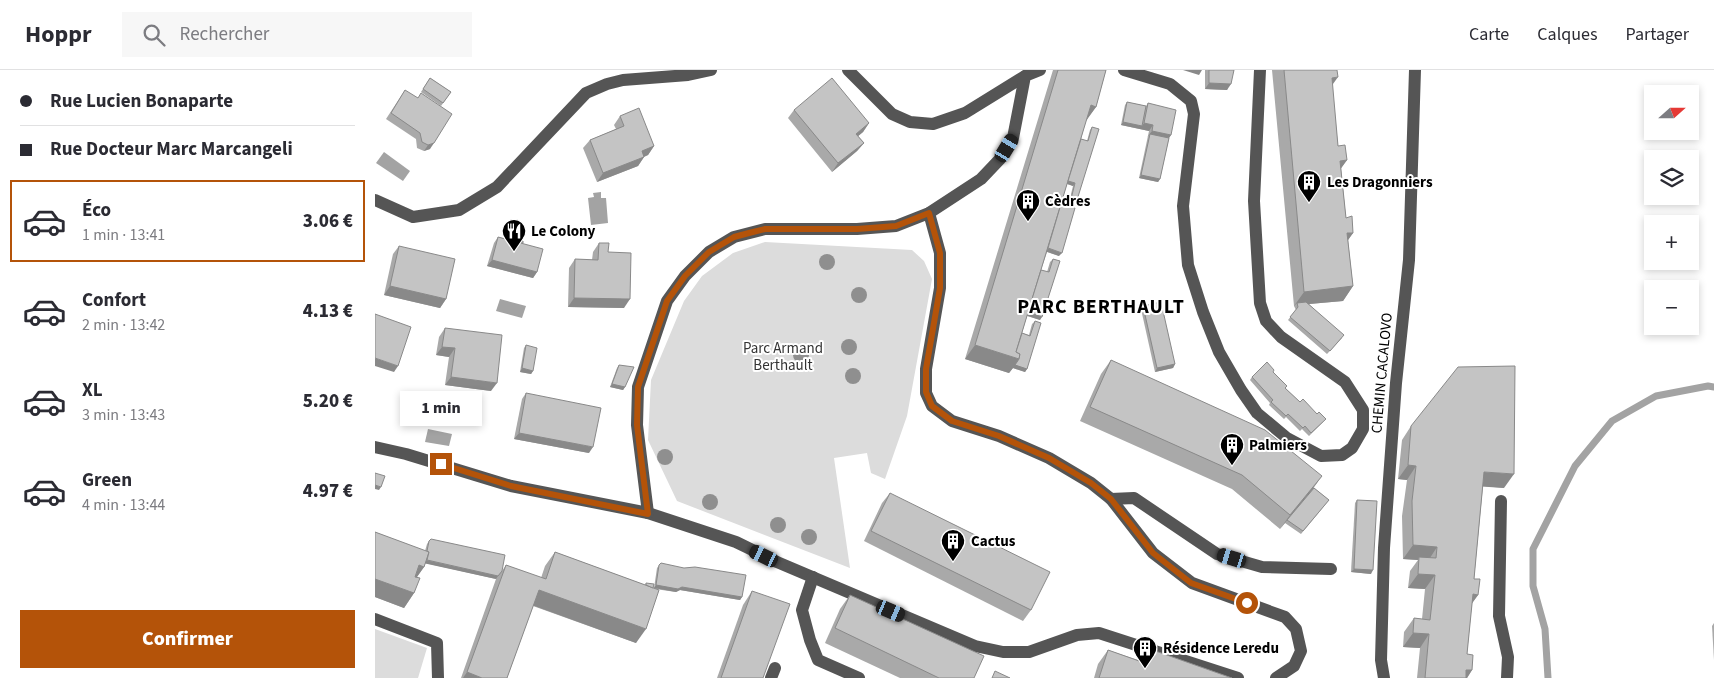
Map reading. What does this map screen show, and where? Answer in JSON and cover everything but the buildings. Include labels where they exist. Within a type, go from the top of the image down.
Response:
[{"type":"street","points":[[375,200],[413,217],[459,210],[497,187],[585,93],[623,80],[688,75],[711,70]]},
{"type":"street","points":[[848,70],[892,114],[909,122],[933,124],[965,113],[1025,76],[1040,70]]},
{"type":"street","points":[[1124,70],[1170,84],[1191,101],[1194,114],[1183,206],[1188,265],[1203,312],[1219,352],[1257,413],[1287,438],[1321,456],[1342,455],[1352,448],[1363,429],[1363,410],[1345,382],[1281,337],[1266,321],[1259,303],[1254,201],[1260,70]]},
{"type":"street","name":"CHEMIN CACALOVO","points":[[1384,678],[1381,660],[1384,548],[1396,383],[1409,260],[1415,70]]},
{"type":"street","points":[[648,514],[637,425],[638,387],[667,301],[685,276],[709,252],[734,237],[749,233],[765,229],[857,229],[896,226],[929,213],[981,179],[1000,159],[1013,138],[1025,76]]},
{"type":"street","points":[[929,213],[940,253],[940,288],[926,369],[926,392],[932,406],[952,421],[999,436],[1049,458],[1091,483],[1111,499],[1153,553],[1191,583],[1285,617],[1296,629],[1301,651],[1294,666],[1276,678]]},
{"type":"street","points":[[375,447],[406,454],[511,486],[648,514],[736,542],[813,578],[975,646],[1003,652],[1029,652],[1077,635],[1099,633],[1238,678]]},
{"type":"street","points":[[1111,499],[1134,498],[1217,554],[1262,567],[1331,569]]},
{"type":"street","points":[[1501,501],[1499,616],[1508,657],[1507,678]]},
{"type":"street","points":[[813,578],[802,610],[810,640],[818,660],[859,678]]},
{"type":"street","points":[[375,619],[437,643],[438,678]]},
{"type":"green space","name":"Parc Armand Berthault","points":[[765,242],[912,250],[924,261],[932,279],[907,416],[885,479],[871,473],[867,453],[834,458],[850,568],[677,501],[648,440],[651,380],[684,301],[702,276],[733,253]]},
{"type":"green space","points":[[375,629],[427,648],[418,678],[375,678]]},
{"type":"shaded area","points":[[384,152],[410,171],[403,181],[376,163]]},
{"type":"shaded area","points":[[601,192],[601,198],[606,198],[608,223],[591,225],[588,198],[594,197],[593,193]]},
{"type":"shaded area","points":[[500,299],[526,306],[522,318],[496,311]]},
{"type":"shaded area","points":[[428,429],[452,434],[449,446],[425,442]]},
{"type":"waterway","points":[[1548,678],[1545,629],[1533,586],[1533,549],[1575,466],[1612,421],[1656,396],[1708,386],[1714,387]]},
{"type":"place","name":"Les Dragonniers","points":[[1309,203]]},
{"type":"place","name":"Cèdres","points":[[1028,222]]},
{"type":"place","name":"Le Colony","points":[[514,252]]},
{"type":"place","name":"Palmiers","points":[[1232,466]]},
{"type":"place","name":"Cactus","points":[[953,562]]},
{"type":"place","name":"Résidence Leredu","points":[[1145,669]]},
{"type":"district","name":"PARC BERTHAULT","points":[[1101,307]]},
{"type":"route","points":[[441,464],[511,486],[648,514],[637,425],[638,387],[667,301],[685,276],[709,252],[734,237],[749,233],[765,229],[857,229],[896,226],[929,213],[940,253],[940,288],[926,369],[926,392],[932,406],[952,421],[999,436],[1049,458],[1091,483],[1111,499],[1153,553],[1191,583],[1247,603]]}]
